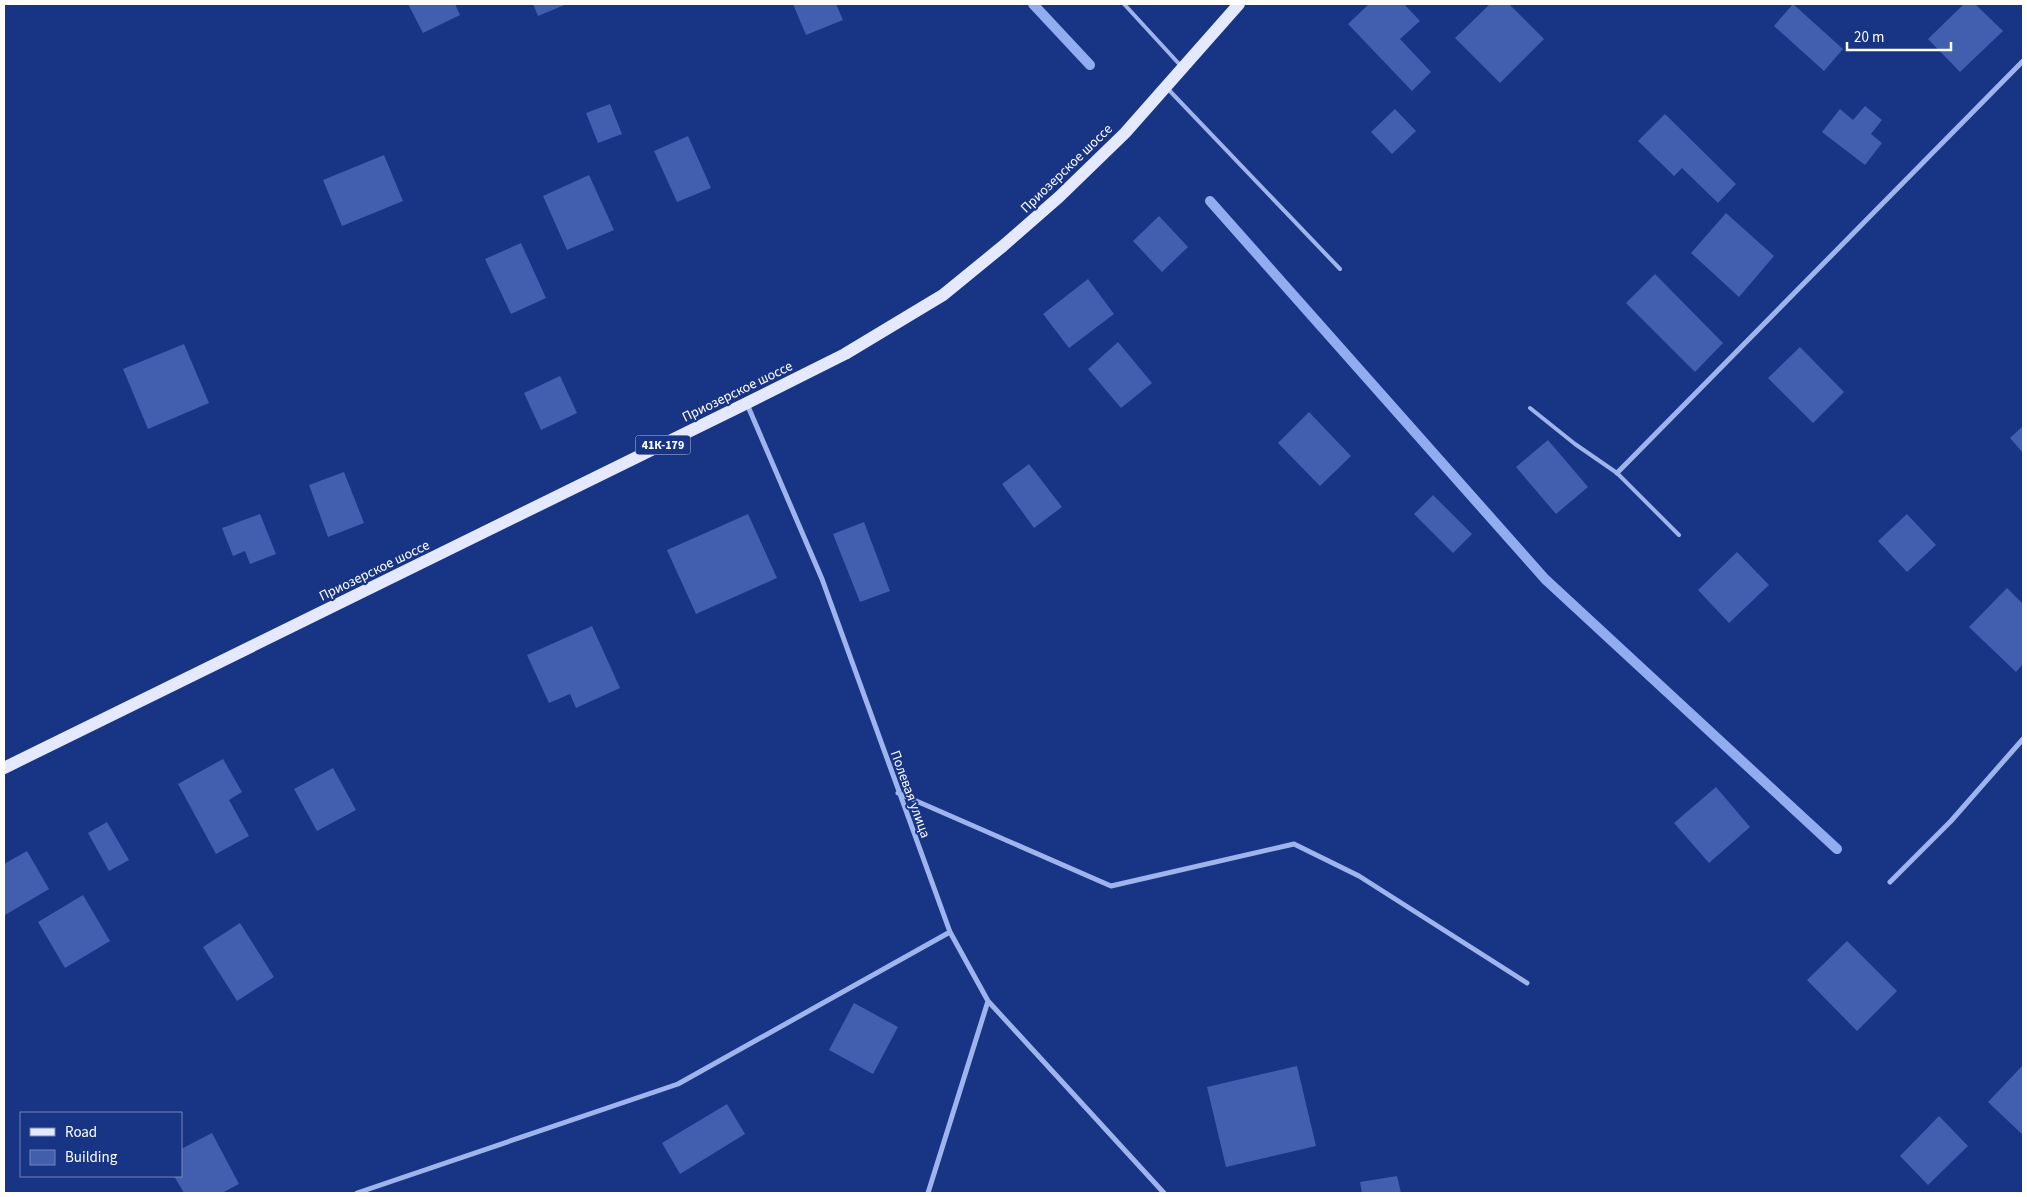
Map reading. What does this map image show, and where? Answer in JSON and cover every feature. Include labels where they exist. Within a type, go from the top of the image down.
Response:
[{"type":"main road","name":"Приозерское шоссе","points":[[4,768],[747,404],[845,354],[942,295],[1060,197],[1125,133],[1240,4]]},
{"type":"street","points":[[1617,473],[2023,61]]},
{"type":"street","name":"Полевая улица","points":[[747,404],[822,579],[950,932],[988,1001],[1164,1193]]},
{"type":"street","points":[[1890,882],[1951,821],[2023,739]]},
{"type":"street","points":[[898,792],[1111,886],[1294,844],[1359,876],[1527,983]]},
{"type":"street","points":[[357,1193],[678,1084],[950,932]]},
{"type":"street","points":[[928,1193],[988,1001]]},
{"type":"lane","points":[[1124,4],[1183,67]]},
{"type":"lane","points":[[1166,87],[1340,269]]},
{"type":"lane","points":[[1530,408],[1575,444],[1617,473],[1679,535]]},
{"type":"building","points":[[408,4],[455,4],[460,15],[423,33]]},
{"type":"building","points":[[533,4],[567,4],[538,16]]},
{"type":"building","points":[[793,4],[836,4],[843,20],[806,35]]},
{"type":"building","points":[[1369,4],[1404,4],[1420,21],[1400,39],[1431,72],[1412,91],[1348,24]]},
{"type":"building","points":[[1490,4],[1509,4],[1544,39],[1500,83],[1455,38]]},
{"type":"building","points":[[1793,4],[1843,49],[1824,71],[1774,26]]},
{"type":"building","points":[[1964,4],[1975,4],[2003,31],[1960,72],[1928,39]]},
{"type":"building","points":[[610,104],[622,134],[598,143],[586,113]]},
{"type":"building","points":[[1865,106],[1882,120],[1871,134],[1882,143],[1865,165],[1822,132],[1840,109],[1853,120]]},
{"type":"building","points":[[1395,109],[1416,131],[1392,154],[1371,132]]},
{"type":"building","points":[[1665,114],[1736,184],[1718,203],[1682,168],[1674,176],[1638,141]]},
{"type":"building","points":[[688,136],[711,188],[677,202],[654,151]]},
{"type":"building","points":[[384,155],[403,201],[342,226],[323,180]]},
{"type":"building","points":[[589,175],[614,230],[567,250],[543,196]]},
{"type":"building","points":[[1726,213],[1774,256],[1739,297],[1691,253]]},
{"type":"building","points":[[1159,216],[1188,247],[1162,272],[1133,241]]},
{"type":"building","points":[[521,243],[546,298],[511,314],[485,259]]},
{"type":"building","points":[[1655,274],[1723,343],[1695,372],[1626,303]]},
{"type":"building","points":[[1088,279],[1114,314],[1069,348],[1043,314]]},
{"type":"building","points":[[1118,342],[1152,383],[1121,408],[1088,369]]},
{"type":"building","points":[[184,344],[209,403],[148,429],[123,369]]},
{"type":"building","points":[[1800,347],[1844,392],[1813,423],[1768,378]]},
{"type":"building","points":[[560,376],[577,413],[541,430],[524,393]]},
{"type":"building","points":[[1309,412],[1351,456],[1320,486],[1278,443]]},
{"type":"building","points":[[2023,426],[2023,453],[2010,438]]},
{"type":"building","points":[[1548,440],[1588,487],[1556,514],[1516,467]]},
{"type":"building","points":[[1029,464],[1062,507],[1034,528],[1002,484]]},
{"type":"building","points":[[344,472],[364,523],[328,537],[309,485]]},
{"type":"building","points":[[1433,495],[1472,534],[1453,553],[1414,514]]},
{"type":"building","points":[[260,514],[276,554],[250,564],[245,551],[233,556],[222,528]]},
{"type":"building","points":[[748,514],[777,578],[696,614],[667,550]]},
{"type":"building","points":[[1907,514],[1936,545],[1907,572],[1878,541]]},
{"type":"building","points":[[864,522],[890,591],[860,602],[833,534]]},
{"type":"building","points":[[1737,552],[1769,585],[1729,623],[1698,590]]},
{"type":"building","points":[[2007,588],[2023,604],[2023,664],[2016,672],[1969,627]]},
{"type":"building","points":[[592,626],[620,688],[576,708],[570,694],[549,703],[527,655]]},
{"type":"building","points":[[223,759],[242,792],[229,800],[249,836],[216,854],[178,784]]},
{"type":"building","points":[[333,768],[356,810],[317,831],[294,789]]},
{"type":"building","points":[[1716,787],[1750,827],[1709,863],[1674,823]]},
{"type":"building","points":[[107,822],[129,860],[109,871],[88,833]]},
{"type":"building","points":[[27,851],[49,889],[5,915],[4,864]]},
{"type":"building","points":[[83,895],[110,941],[65,968],[38,922]]},
{"type":"building","points":[[240,923],[274,977],[237,1001],[203,947]]},
{"type":"building","points":[[1847,941],[1897,991],[1857,1031],[1807,980]]},
{"type":"building","points":[[854,1003],[898,1027],[873,1074],[829,1050]]},
{"type":"building","points":[[2023,1065],[2023,1135],[1988,1102]]},
{"type":"building","points":[[1297,1066],[1316,1146],[1226,1167],[1207,1087]]},
{"type":"building","points":[[727,1104],[745,1134],[680,1174],[662,1143]]},
{"type":"building","points":[[1939,1116],[1968,1146],[1928,1185],[1900,1156]]},
{"type":"building","points":[[212,1133],[239,1184],[222,1193],[184,1193],[175,1177],[182,1177],[182,1148]]},
{"type":"building","points":[[1397,1176],[1401,1193],[1362,1193],[1360,1182]]},
{"type":"waterway","points":[[1033,4],[1090,65]]},
{"type":"waterway","points":[[1210,201],[1545,579],[1837,849]]}]
